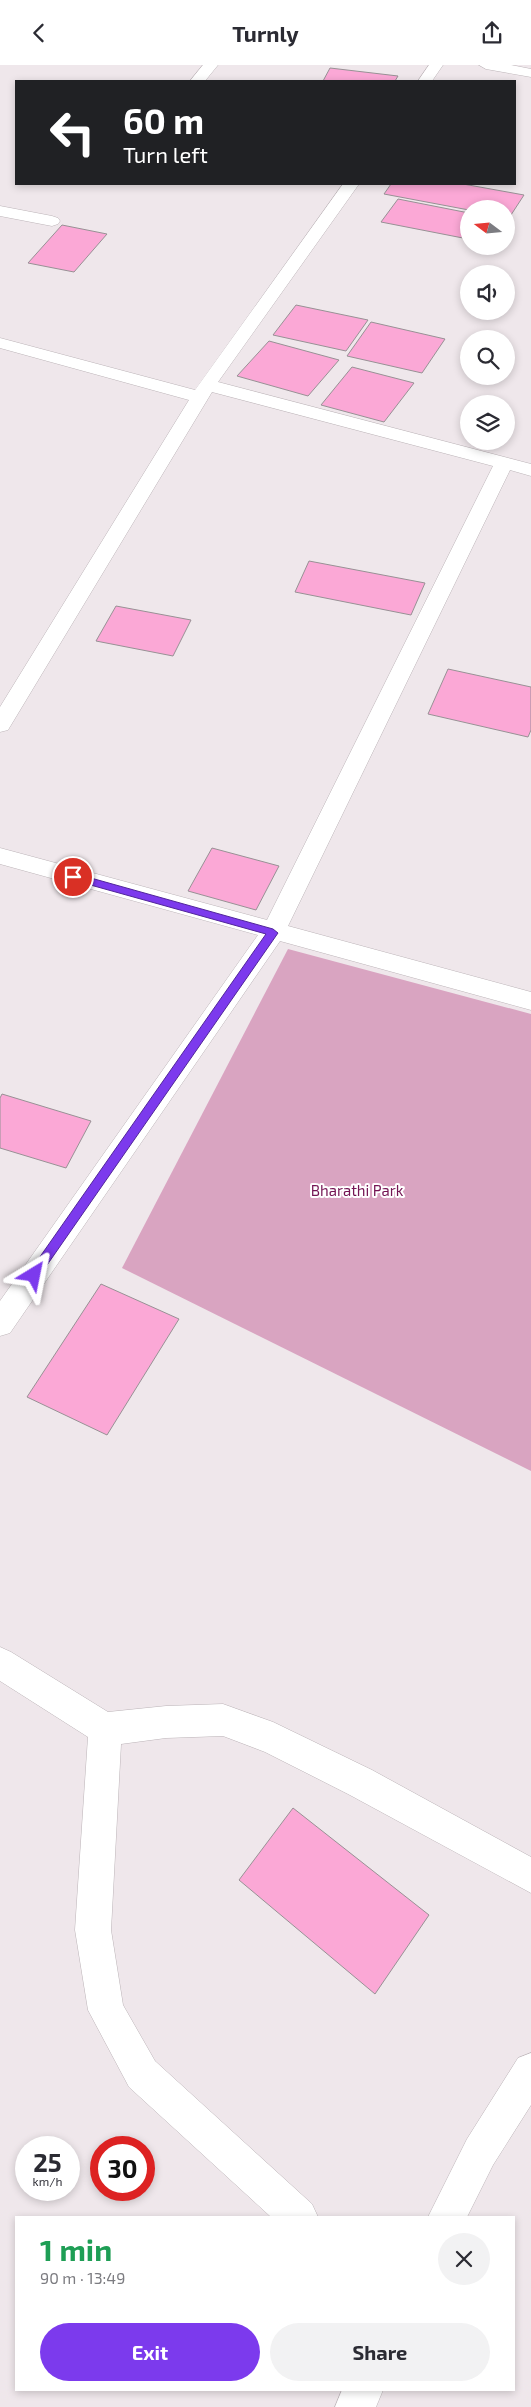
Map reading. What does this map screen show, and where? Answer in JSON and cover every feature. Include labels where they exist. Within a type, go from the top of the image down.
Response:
[{"type":"street","points":[[198,80],[211,65]]},
{"type":"street","points":[[426,80],[436,65]]},
{"type":"street","points":[[486,65],[531,73]]},
{"type":"street","points":[[0,725],[203,391],[350,185]]},
{"type":"street","points":[[0,211],[52,221]]},
{"type":"street","points":[[0,343],[531,470]]},
{"type":"street","points":[[0,1324],[273,933],[504,463]]},
{"type":"street","points":[[0,856],[273,933],[531,1001]]},
{"type":"street","points":[[0,1663],[105,1729],[166,1722],[223,1720],[273,1738],[531,1876]]},
{"type":"street","points":[[105,1729],[93,1930],[106,2010],[142,2074],[298,2216]]},
{"type":"street","points":[[448,2216],[480,2152],[531,2071]]},
{"type":"street","points":[[355,2407],[363,2391]]},
{"type":"green space","name":"Bharathi Park","points":[[288,949],[531,1014],[531,1471],[122,1268]]},
{"type":"building","points":[[330,68],[398,76],[396,80],[324,80]]},
{"type":"building","points":[[390,185],[469,185],[524,195],[515,209],[515,200],[460,200],[460,208],[384,194]]},
{"type":"building","points":[[398,199],[460,211],[460,237],[381,222]]},
{"type":"building","points":[[62,225],[107,234],[74,272],[28,263]]},
{"type":"building","points":[[296,305],[368,320],[346,351],[273,335]]},
{"type":"building","points":[[371,322],[445,339],[422,373],[347,356]]},
{"type":"building","points":[[269,341],[339,360],[308,396],[237,376]]},
{"type":"building","points":[[352,367],[414,383],[384,422],[321,405]]},
{"type":"building","points":[[309,561],[425,583],[411,615],[295,592]]},
{"type":"building","points":[[116,606],[191,620],[173,656],[96,641]]},
{"type":"building","points":[[448,669],[531,687],[531,730],[528,737],[428,714]]},
{"type":"building","points":[[212,848],[279,866],[256,910],[188,891]]},
{"type":"building","points":[[2,1094],[91,1121],[66,1168],[0,1148],[0,1098]]},
{"type":"building","points":[[101,1284],[179,1319],[107,1435],[27,1397]]},
{"type":"building","points":[[293,1808],[429,1915],[375,1994],[239,1880]]},
{"type":"route","points":[[34,1275],[273,933],[73,877]]}]
